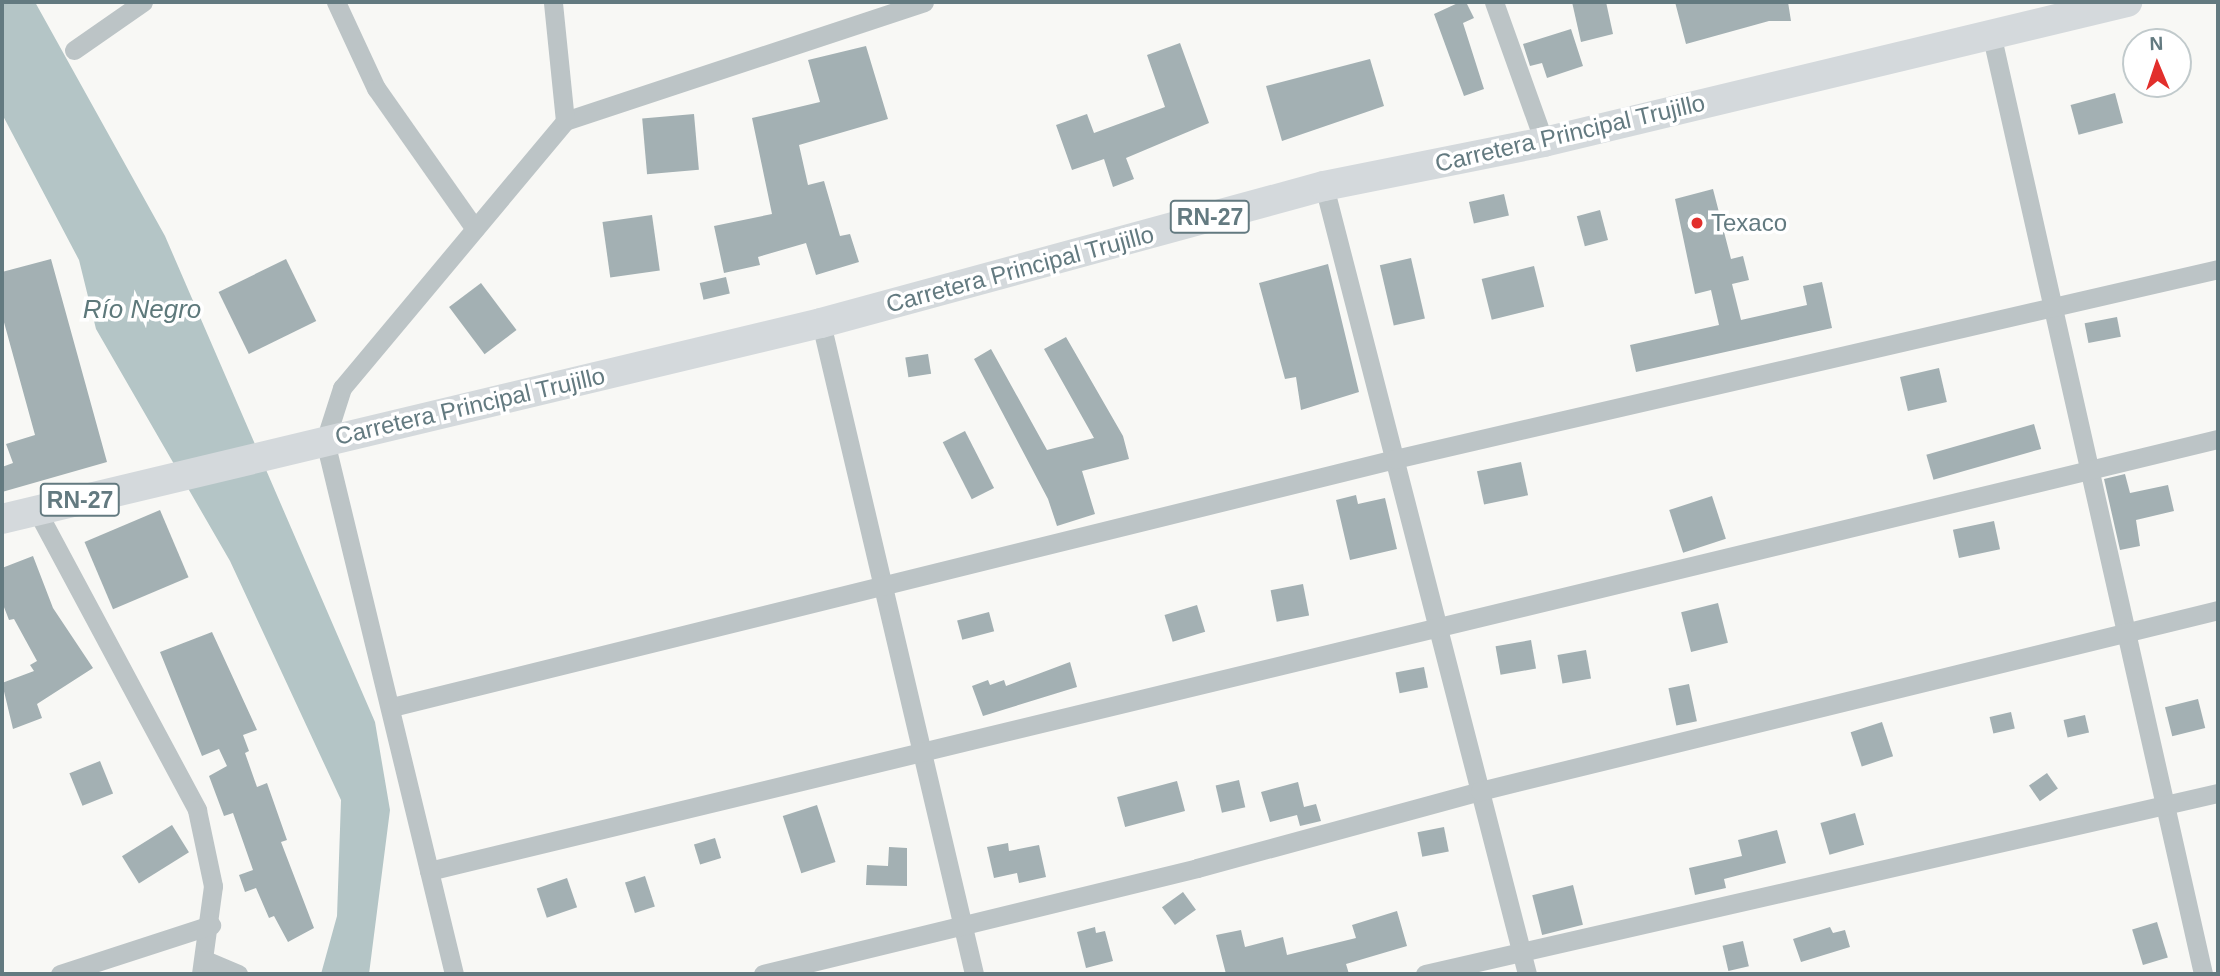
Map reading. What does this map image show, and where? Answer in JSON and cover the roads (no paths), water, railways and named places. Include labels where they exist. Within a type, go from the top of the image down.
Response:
[{"type":"main road","name":"Carretera Principal Trujillo","points":[[37,511],[311,443],[821,323],[1324,186],[1544,142],[2127,2]]},
{"type":"main road","name":"RN-27","points":[[2,519],[37,511]]},
{"type":"street","points":[[74,50],[143,2]]},
{"type":"street","points":[[335,2],[376,88],[475,229]]},
{"type":"street","points":[[553,2],[565,121]]},
{"type":"street","points":[[454,974],[392,708],[311,443],[342,388],[565,121],[925,2]]},
{"type":"street","points":[[1494,2],[1544,142]]},
{"type":"street","points":[[1991,33],[2056,309],[2085,471],[2162,806],[2205,973]]},
{"type":"street","points":[[1324,186],[1527,974]]},
{"type":"street","points":[[392,708],[882,583],[1395,459],[2056,309],[2218,269]]},
{"type":"street","points":[[821,323],[974,974]]},
{"type":"street","points":[[429,871],[922,751],[1439,631],[2218,439]]},
{"type":"street","points":[[37,511],[197,810],[213,886],[211,925],[203,967],[238,974]]},
{"type":"street","points":[[763,974],[963,926],[1480,791],[2218,610]]},
{"type":"street","points":[[1425,974],[2218,793]]},
{"type":"street","points":[[60,974],[211,925]]},
{"type":"water","name":"Río Negro","points":[[2,2],[35,2],[165,236],[375,722],[390,810],[369,974],[321,974],[337,916],[341,800],[230,561],[96,329],[79,260],[2,114]]},
{"type":"place","name":"Texaco","points":[[1697,223]]}]
